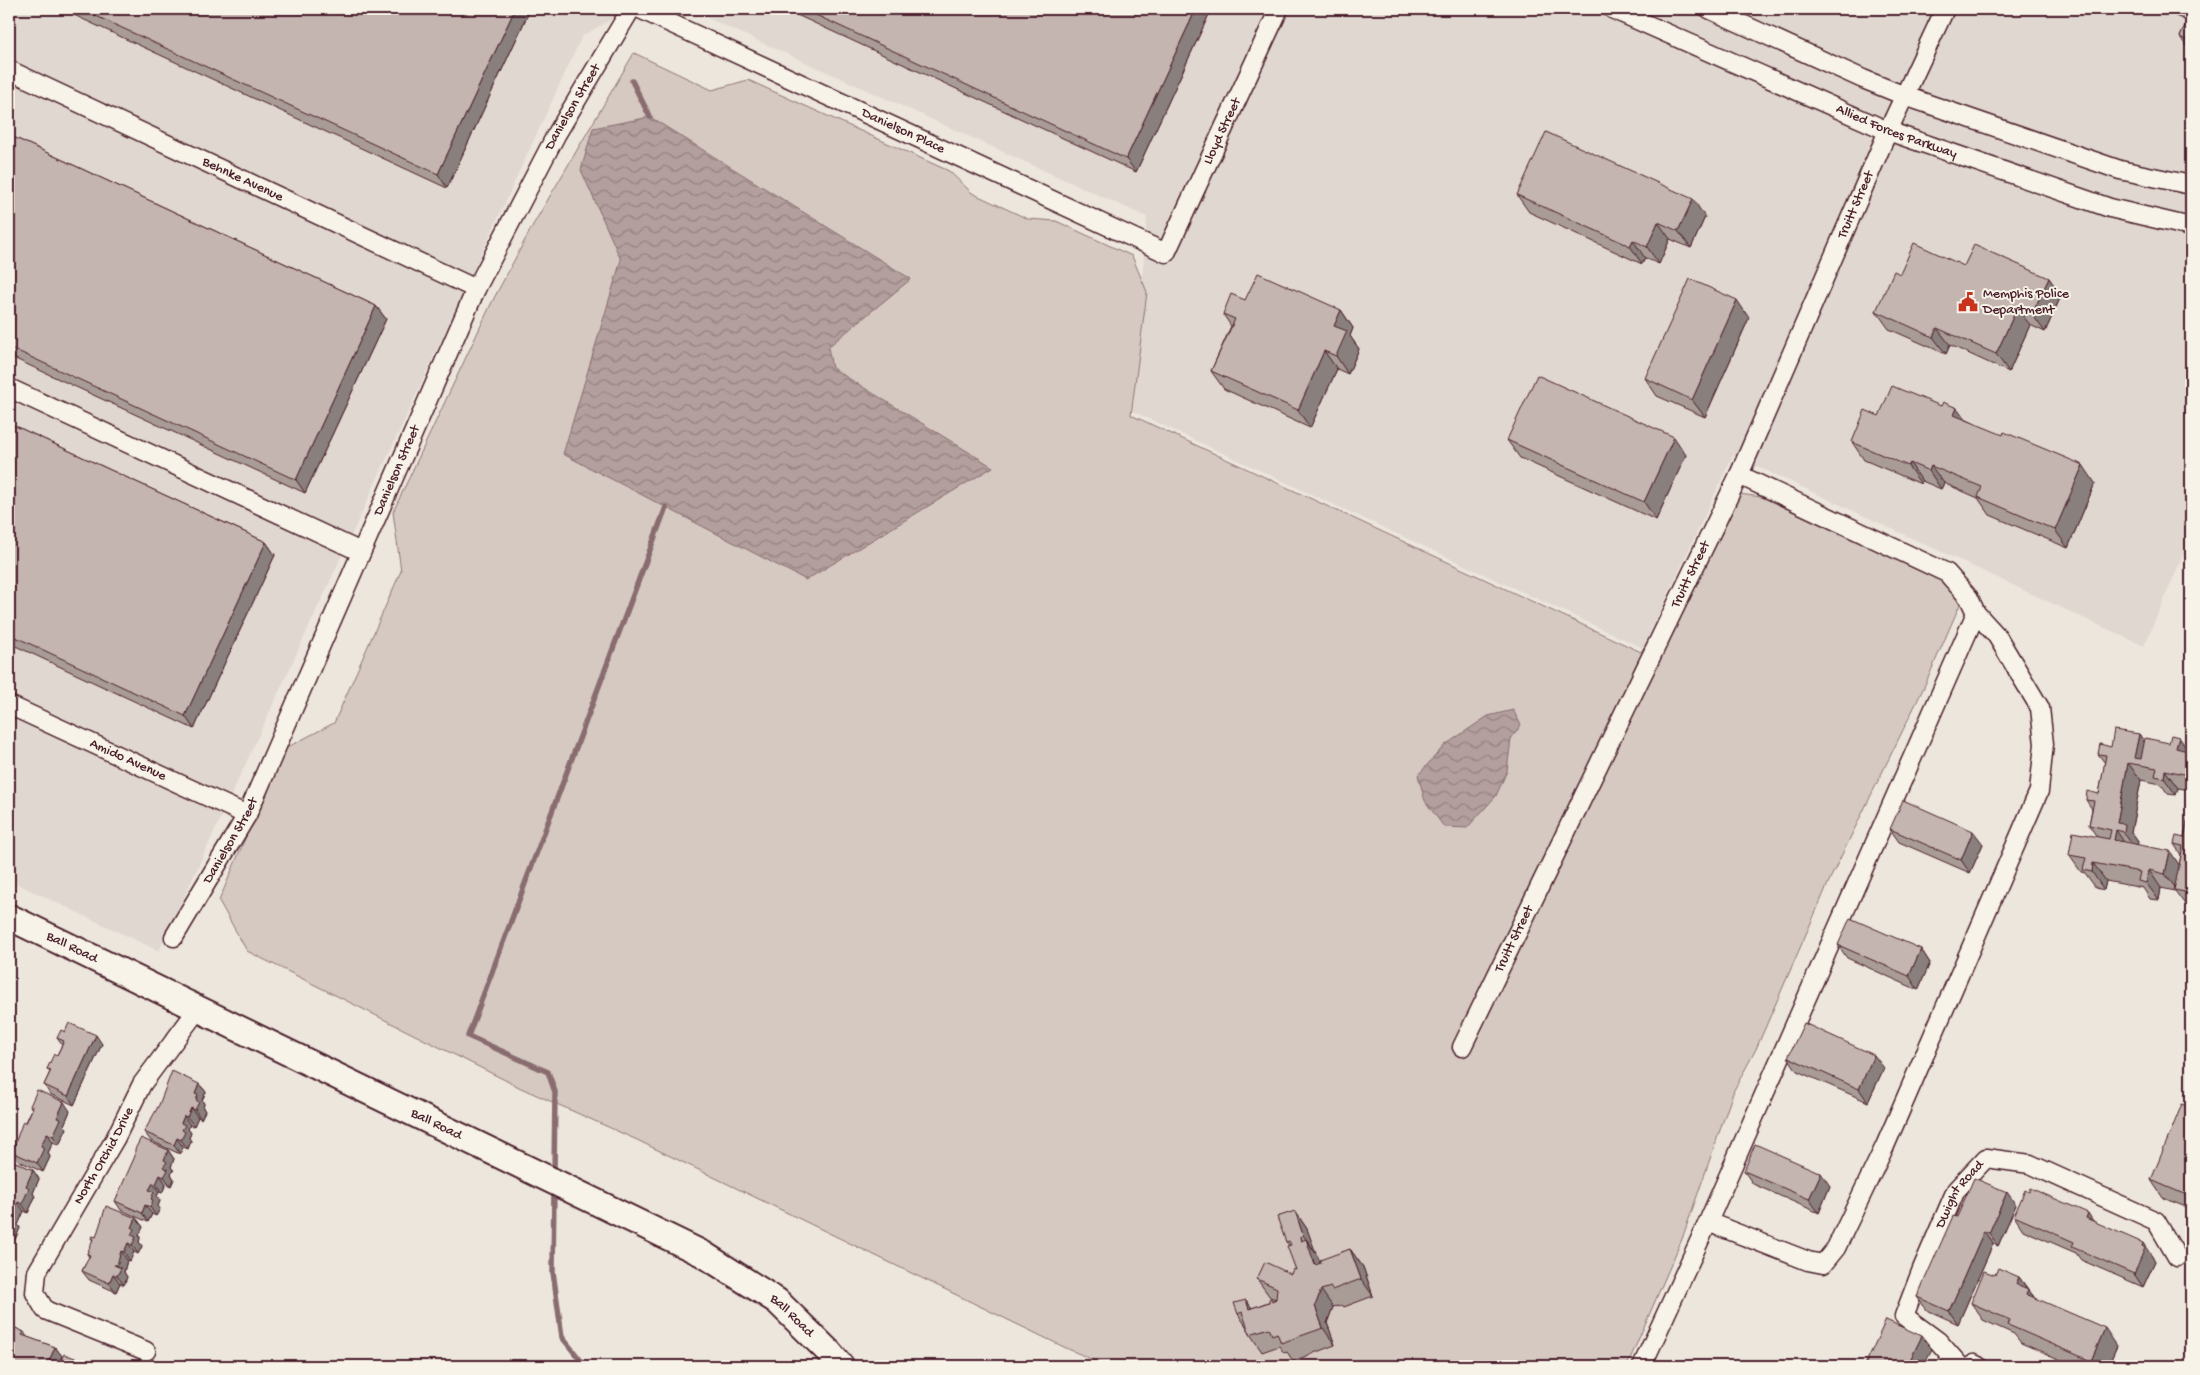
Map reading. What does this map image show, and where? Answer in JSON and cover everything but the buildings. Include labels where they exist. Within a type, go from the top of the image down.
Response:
[{"type":"main road","name":"Ball Road","points":[[9,917],[703,1254],[778,1300],[830,1353],[840,1366]]},
{"type":"street","name":"Danielson Street","points":[[174,937],[247,814],[476,289],[556,134],[630,9]]},
{"type":"street","name":"Danielson Place","points":[[640,9],[1166,253]]},
{"type":"street","name":"Lloyd Street","points":[[1166,253],[1279,9]]},
{"type":"street","name":"Allied Forces Parkway","points":[[1612,9],[1888,131],[2110,208],[2191,227]]},
{"type":"street","points":[[1709,9],[1863,79],[1905,96],[2120,170],[2191,185]]},
{"type":"street","name":"Truitt Street","points":[[1462,1047],[1739,475],[1888,131],[1945,9]]},
{"type":"street","name":"Behnke Avenue","points":[[9,70],[476,289]]},
{"type":"street","points":[[9,388],[361,552]]},
{"type":"street","points":[[1708,1222],[1808,1261],[1823,1264],[1836,1248],[1889,1137],[2039,791],[2044,744],[2040,708],[1997,636],[1976,612],[1969,598],[1947,573],[1739,475]]},
{"type":"street","points":[[1642,1366],[1708,1222],[1976,612]]},
{"type":"street","name":"Amido Avenue","points":[[9,705],[247,814]]},
{"type":"street","name":"North Orchid Drive","points":[[146,1351],[45,1310],[34,1293],[37,1272],[115,1139],[142,1084],[198,1009]]},
{"type":"street","name":"Dwight Road","points":[[1960,1366],[1938,1341],[1904,1316],[1956,1190],[1986,1158],[2030,1164],[2156,1221],[2177,1257]]},
{"type":"street","points":[[1972,1366],[1974,1364],[1978,1366]]},
{"type":"shaded area","points":[[9,9],[630,9],[582,36],[159,951],[9,880]]},
{"type":"shaded area","points":[[688,9],[2191,9],[2191,537],[2144,646],[1733,455],[1643,648],[1132,411],[1147,217]]},
{"type":"shaded area","points":[[634,53],[712,90],[748,80],[949,171],[972,193],[1028,219],[1056,221],[1132,256],[1147,292],[1131,415],[1641,652],[1739,494],[1769,498],[1940,579],[1961,602],[1924,687],[1830,879],[1756,1049],[1734,1090],[1682,1239],[1627,1366],[1107,1366],[1066,1348],[635,1139],[521,1088],[247,951],[219,901],[282,750],[334,723],[401,571],[393,512],[492,302],[533,225]]},
{"type":"water","points":[[650,117],[911,279],[828,347],[832,368],[993,467],[806,580],[563,454],[621,260],[581,170],[593,128]]},
{"type":"water","points":[[1513,710],[1521,725],[1511,739],[1507,771],[1496,796],[1467,828],[1444,827],[1425,801],[1418,775],[1445,745],[1488,716]]},
{"type":"waterway","points":[[632,81],[650,117]]},
{"type":"waterway","points":[[554,1174],[555,1092],[548,1072],[468,1036],[666,507]]},
{"type":"waterway","points":[[554,1188],[553,1272],[562,1337],[585,1366]]},
{"type":"place","name":"Memphis Police Department","points":[[1968,302]]}]
